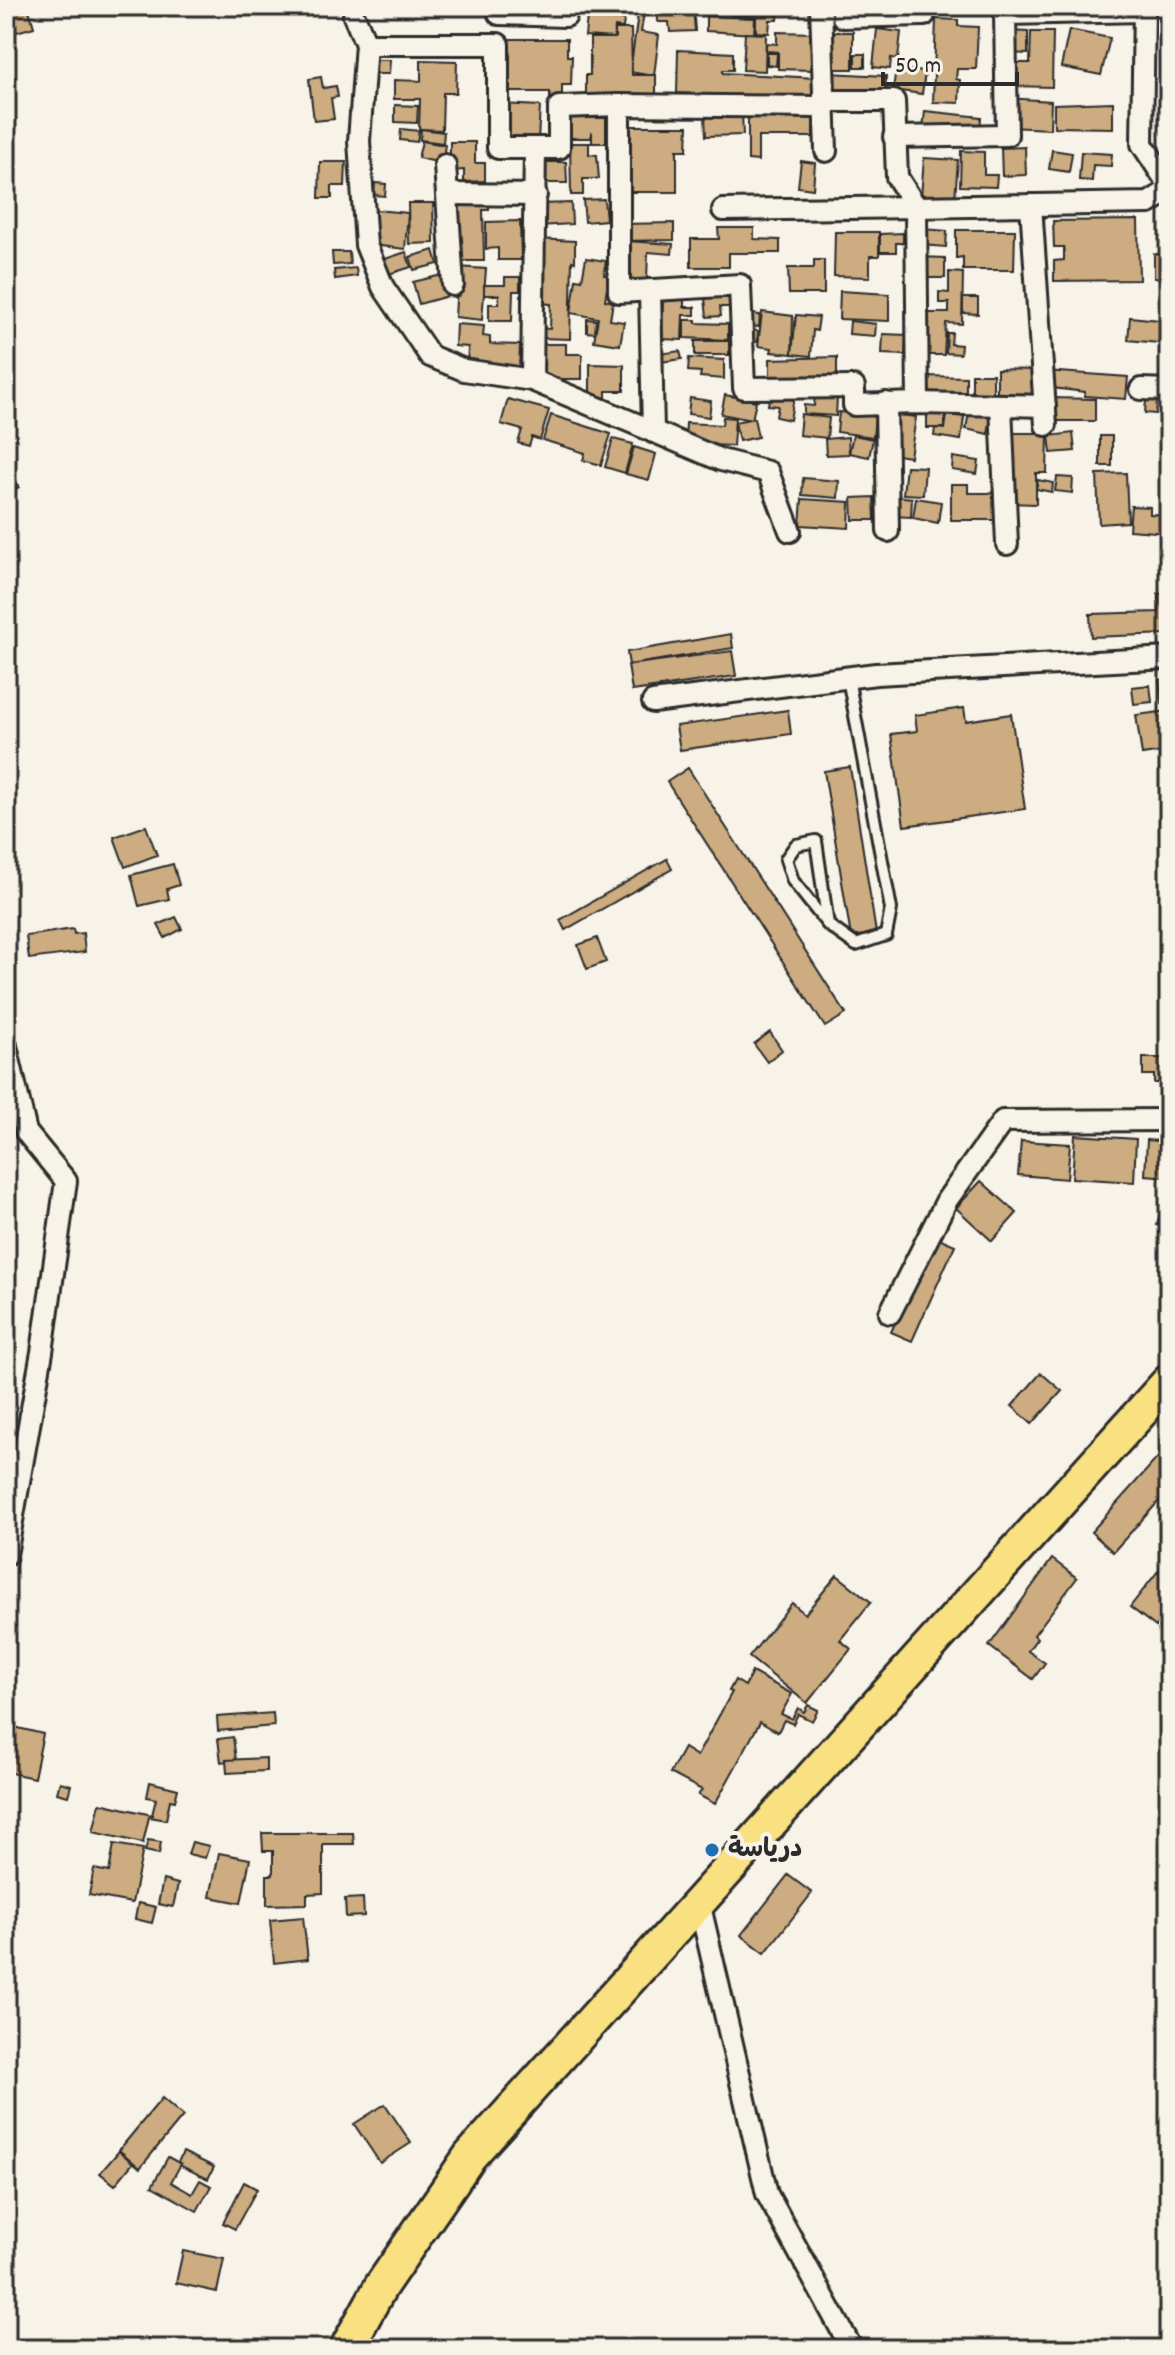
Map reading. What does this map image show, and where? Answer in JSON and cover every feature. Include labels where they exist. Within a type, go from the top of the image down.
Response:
[{"type":"main road","points":[[346,2349],[381,2286],[470,2156],[1169,1381]]},
{"type":"street","points":[[567,6],[566,16],[499,10],[498,148],[559,148],[559,107],[817,107],[824,101],[894,101],[897,177],[916,207],[918,403]]},
{"type":"street","points":[[821,6],[826,151]]},
{"type":"street","points":[[843,6],[843,17],[924,15]]},
{"type":"street","points":[[723,210],[1149,203],[1169,188],[1142,144],[1144,8],[1005,14],[1007,135],[894,137]]},
{"type":"street","points":[[354,16],[366,44],[359,141],[366,245],[383,287],[430,356],[464,370],[532,380],[721,460],[768,472],[790,531]]},
{"type":"street","points":[[366,44],[498,44]]},
{"type":"street","points":[[619,105],[619,292],[740,285],[744,388],[854,387],[854,405],[1001,405],[1045,416],[1031,205]]},
{"type":"street","points":[[532,380],[535,148]]},
{"type":"street","points":[[445,165],[453,285]]},
{"type":"street","points":[[449,194],[536,195]]},
{"type":"street","points":[[650,290],[653,432]]},
{"type":"street","points":[[1141,389],[1169,390]]},
{"type":"street","points":[[886,403],[888,531]]},
{"type":"street","points":[[1001,405],[1007,544]]},
{"type":"street","points":[[653,702],[848,678],[1169,658]]},
{"type":"street","points":[[6,1046],[26,1132],[66,1181],[42,1352],[6,1555]]},
{"type":"street","points":[[890,1313],[947,1200],[1003,1121],[1169,1120]]},
{"type":"street","points":[[699,1902],[767,2194],[852,2349]]},
{"type":"lane","points":[[828,925],[816,841],[796,845],[786,859],[793,881],[828,925],[856,945],[886,935],[891,909],[848,678]]},
{"type":"building","points":[[28,6],[34,27],[6,35],[6,10]]},
{"type":"building","points":[[622,6],[645,6],[641,32],[659,35],[654,76],[630,72],[638,14],[621,12]]},
{"type":"building","points":[[657,6],[693,6],[695,31],[670,32],[669,22],[658,22]]},
{"type":"building","points":[[709,6],[730,6],[730,13],[709,13]]},
{"type":"building","points":[[732,6],[779,6],[778,20],[770,20],[769,33],[756,32],[756,17],[731,16]]},
{"type":"building","points":[[587,16],[624,19],[623,28],[615,27],[614,38],[585,36]]},
{"type":"building","points":[[706,16],[755,18],[754,34],[706,31]]},
{"type":"building","points":[[936,19],[958,20],[958,26],[978,27],[976,69],[957,69],[959,103],[933,102]]},
{"type":"building","points":[[615,29],[631,29],[632,75],[656,75],[656,96],[586,97],[586,75],[590,75],[590,38],[615,38]]},
{"type":"building","points":[[877,29],[901,32],[898,59],[891,58],[890,69],[873,67]]},
{"type":"building","points":[[1069,30],[1110,38],[1101,75],[1061,67]]},
{"type":"building","points":[[1007,31],[1028,32],[1028,54],[1007,53]]},
{"type":"building","points":[[777,32],[814,33],[813,70],[778,69],[778,52],[766,51],[766,43],[777,44]]},
{"type":"building","points":[[832,32],[853,32],[853,69],[831,69]]},
{"type":"building","points":[[1031,32],[1053,32],[1052,87],[1010,86],[1010,63],[1030,63]]},
{"type":"building","points":[[745,33],[766,34],[765,71],[743,70]]},
{"type":"building","points":[[503,39],[567,39],[567,56],[572,56],[571,85],[562,85],[562,99],[550,99],[550,92],[502,92]]},
{"type":"building","points":[[678,50],[733,53],[733,70],[723,70],[723,73],[816,78],[815,99],[677,93]]},
{"type":"building","points":[[767,53],[777,53],[776,66],[767,65]]},
{"type":"building","points":[[855,54],[865,54],[865,67],[855,67]]},
{"type":"building","points":[[374,60],[390,60],[389,74],[373,74]]},
{"type":"building","points":[[421,60],[457,61],[456,93],[443,93],[442,130],[419,129],[420,99],[394,99],[394,80],[421,81]]},
{"type":"building","points":[[896,68],[925,72],[922,94],[893,90]]},
{"type":"building","points":[[829,73],[886,76],[885,97],[828,94]]},
{"type":"building","points":[[321,77],[323,88],[336,86],[338,97],[331,98],[334,119],[314,121],[309,79]]},
{"type":"building","points":[[1007,98],[1051,101],[1050,129],[1006,127]]},
{"type":"building","points":[[1113,102],[1113,128],[1054,127],[1054,104]]},
{"type":"building","points":[[501,104],[540,106],[538,140],[502,139]]},
{"type":"building","points":[[395,105],[418,106],[417,123],[395,122]]},
{"type":"building","points":[[925,111],[981,117],[980,136],[923,130]]},
{"type":"building","points":[[742,114],[743,135],[706,136],[705,116]]},
{"type":"building","points":[[748,114],[813,115],[813,137],[758,137],[758,161],[748,160]]},
{"type":"building","points":[[568,118],[606,118],[606,143],[592,143],[592,132],[591,138],[568,138]]},
{"type":"building","points":[[625,126],[688,126],[687,150],[677,150],[677,192],[627,192]]},
{"type":"building","points":[[401,129],[419,131],[417,142],[400,140]]},
{"type":"building","points":[[421,129],[444,132],[443,143],[420,140]]},
{"type":"building","points":[[422,141],[445,145],[442,163],[418,158]]},
{"type":"building","points":[[450,142],[475,142],[475,163],[485,163],[485,181],[464,182],[464,170],[450,171]]},
{"type":"building","points":[[570,143],[589,143],[589,154],[597,155],[599,179],[583,179],[583,195],[571,195]]},
{"type":"building","points":[[1025,147],[1026,175],[1002,176],[1001,148]]},
{"type":"building","points":[[1052,150],[1072,153],[1069,172],[1049,169]]},
{"type":"building","points":[[961,151],[984,152],[984,175],[997,175],[996,187],[960,186]]},
{"type":"building","points":[[1081,152],[1112,154],[1111,166],[1093,165],[1092,181],[1079,180]]},
{"type":"building","points":[[924,158],[958,160],[955,199],[921,197]]},
{"type":"building","points":[[801,161],[815,163],[813,189],[798,187]]},
{"type":"building","points":[[320,162],[346,162],[345,186],[332,186],[332,198],[319,198]]},
{"type":"building","points":[[542,162],[566,162],[567,183],[542,183]]},
{"type":"building","points":[[375,183],[386,184],[385,196],[374,195]]},
{"type":"building","points":[[604,199],[606,220],[585,222],[583,200]]},
{"type":"building","points":[[489,201],[489,210],[483,210],[484,261],[459,261],[458,202]]},
{"type":"building","points":[[408,203],[433,203],[434,243],[409,244]]},
{"type":"building","points":[[571,203],[572,224],[538,226],[537,204]]},
{"type":"building","points":[[375,210],[408,213],[405,249],[372,245]]},
{"type":"building","points":[[1138,220],[1139,280],[1054,281],[1054,261],[1064,260],[1064,247],[1054,247],[1053,221]]},
{"type":"building","points":[[520,221],[521,260],[498,260],[498,248],[486,249],[486,222]]},
{"type":"building","points":[[674,223],[674,240],[622,241],[622,224]]},
{"type":"building","points":[[718,228],[754,228],[754,239],[780,240],[780,253],[729,253],[729,267],[691,267],[691,239],[719,239]]},
{"type":"building","points":[[923,229],[947,231],[946,247],[922,245]]},
{"type":"building","points":[[956,230],[1015,230],[1014,270],[963,270],[963,257],[956,258]]},
{"type":"building","points":[[835,232],[879,232],[879,256],[870,256],[870,277],[834,276]]},
{"type":"building","points":[[903,233],[903,243],[896,243],[896,252],[880,252],[880,234]]},
{"type":"building","points":[[537,239],[575,241],[570,339],[539,338],[540,328],[550,329],[551,304],[536,303]]},
{"type":"building","points":[[626,241],[673,244],[672,254],[648,252],[647,280],[624,279]]},
{"type":"building","points":[[434,250],[438,264],[414,270],[410,257]]},
{"type":"building","points":[[332,252],[349,252],[350,264],[333,265]]},
{"type":"building","points":[[406,252],[411,267],[386,275],[382,260]]},
{"type":"building","points":[[1154,254],[1169,254],[1169,278],[1154,278]]},
{"type":"building","points":[[920,257],[945,258],[945,278],[920,278]]},
{"type":"building","points":[[586,258],[606,261],[604,275],[609,276],[605,300],[613,302],[610,320],[624,322],[620,345],[594,341],[598,318],[571,313],[576,279],[582,280]]},
{"type":"building","points":[[814,260],[824,260],[824,294],[789,294],[788,268],[814,268]]},
{"type":"building","points":[[458,267],[486,269],[482,320],[455,317]]},
{"type":"building","points":[[356,268],[357,276],[335,279],[334,270]]},
{"type":"building","points":[[949,272],[963,273],[962,324],[946,323],[944,355],[923,355],[924,313],[949,313],[949,303],[939,303],[939,292],[949,293]]},
{"type":"building","points":[[442,275],[448,296],[419,304],[413,282]]},
{"type":"building","points":[[505,277],[520,277],[520,291],[513,291],[512,321],[489,321],[489,304],[499,304],[499,295],[484,295],[484,285],[505,285]]},
{"type":"building","points":[[840,291],[889,294],[889,321],[839,319]]},
{"type":"building","points":[[729,295],[730,307],[720,307],[721,316],[707,317],[705,298]]},
{"type":"building","points":[[963,298],[978,298],[978,314],[963,313]]},
{"type":"building","points":[[663,299],[684,300],[684,307],[695,307],[695,315],[683,315],[682,340],[662,339]]},
{"type":"building","points":[[762,312],[793,316],[792,354],[771,352],[772,348],[758,346]]},
{"type":"building","points":[[747,313],[760,315],[759,327],[745,325]]},
{"type":"building","points":[[796,315],[819,317],[817,331],[813,330],[811,356],[792,354]]},
{"type":"building","points":[[1130,317],[1169,321],[1169,344],[1128,340]]},
{"type":"building","points":[[587,319],[596,320],[595,333],[587,332]]},
{"type":"building","points":[[684,320],[728,324],[728,340],[684,338]]},
{"type":"building","points":[[850,321],[876,324],[875,336],[849,334]]},
{"type":"building","points":[[456,324],[484,326],[483,336],[490,337],[490,344],[520,345],[519,370],[467,365],[468,347],[455,346]]},
{"type":"building","points":[[747,330],[758,331],[757,342],[747,341]]},
{"type":"building","points":[[947,333],[952,333],[951,344],[961,345],[960,354],[946,353]]},
{"type":"building","points":[[883,334],[906,335],[905,355],[882,354]]},
{"type":"building","points":[[695,341],[729,341],[729,355],[695,355]]},
{"type":"building","points":[[539,344],[566,344],[566,354],[582,354],[582,379],[540,379]]},
{"type":"building","points":[[680,351],[682,359],[660,362],[659,354]]},
{"type":"building","points":[[837,357],[837,378],[770,380],[770,359]]},
{"type":"building","points":[[689,358],[724,360],[724,379],[700,377],[701,372],[688,371]]},
{"type":"building","points":[[590,364],[624,365],[624,391],[606,391],[606,398],[590,398]]},
{"type":"building","points":[[997,369],[1034,370],[1033,396],[997,395]]},
{"type":"building","points":[[1045,371],[1128,377],[1126,399],[1085,396],[1085,392],[1044,387]]},
{"type":"building","points":[[972,374],[993,374],[993,394],[972,394]]},
{"type":"building","points":[[924,376],[966,377],[966,397],[924,396]]},
{"type":"building","points":[[770,393],[794,397],[790,420],[776,417],[778,406],[768,405]]},
{"type":"building","points":[[725,395],[756,401],[752,420],[721,414]]},
{"type":"building","points":[[815,395],[837,397],[836,416],[804,414],[804,405],[814,406]]},
{"type":"building","points":[[690,398],[711,401],[709,417],[688,414]]},
{"type":"building","points":[[1050,398],[1095,399],[1095,421],[1050,421]]},
{"type":"building","points":[[508,399],[549,410],[540,440],[532,437],[529,446],[518,443],[522,430],[501,424]]},
{"type":"building","points":[[1146,399],[1157,400],[1156,414],[1145,413]]},
{"type":"building","points":[[1160,400],[1169,400],[1169,426],[1160,426]]},
{"type":"building","points":[[839,412],[875,416],[873,437],[837,432]]},
{"type":"building","points":[[969,412],[991,417],[988,434],[966,429]]},
{"type":"building","points":[[927,413],[945,413],[945,428],[927,428]]},
{"type":"building","points":[[801,414],[829,418],[827,438],[799,435]]},
{"type":"building","points":[[893,414],[916,417],[910,457],[897,455],[898,446],[889,444]]},
{"type":"building","points":[[551,415],[611,434],[601,465],[583,460],[585,453],[543,440]]},
{"type":"building","points":[[947,415],[964,417],[961,440],[934,436],[935,428],[945,429]]},
{"type":"building","points":[[723,417],[735,418],[733,446],[685,444],[686,423],[722,425]]},
{"type":"building","points":[[754,418],[758,437],[739,441],[735,422]]},
{"type":"building","points":[[1006,433],[1048,433],[1047,473],[1036,473],[1036,504],[1006,503]]},
{"type":"building","points":[[1073,433],[1075,451],[1051,453],[1049,436]]},
{"type":"building","points":[[853,435],[873,439],[869,457],[849,453]]},
{"type":"building","points":[[1100,436],[1112,436],[1112,466],[1100,466]]},
{"type":"building","points":[[848,437],[849,454],[826,455],[825,439]]},
{"type":"building","points":[[613,439],[633,444],[625,473],[605,467]]},
{"type":"building","points":[[634,447],[656,454],[649,480],[626,474]]},
{"type":"building","points":[[953,457],[979,461],[977,474],[952,470]]},
{"type":"building","points":[[6,464],[19,487],[6,494]]},
{"type":"building","points":[[906,466],[925,467],[923,495],[903,494]]},
{"type":"building","points":[[1126,473],[1128,522],[1099,524],[1097,474]]},
{"type":"building","points":[[1057,477],[1073,478],[1072,493],[1055,491]]},
{"type":"building","points":[[803,478],[839,481],[838,498],[802,495]]},
{"type":"building","points":[[1038,480],[1053,483],[1052,492],[1036,489]]},
{"type":"building","points":[[951,484],[968,484],[968,493],[994,493],[995,520],[951,520]]},
{"type":"building","points":[[893,496],[912,498],[911,517],[891,516]]},
{"type":"building","points":[[874,497],[875,520],[853,520],[852,498]]},
{"type":"building","points":[[916,498],[941,502],[938,523],[913,518]]},
{"type":"building","points":[[802,499],[850,502],[849,528],[800,525]]},
{"type":"building","points":[[1131,506],[1150,507],[1150,514],[1169,515],[1169,533],[1129,530]]},
{"type":"building","points":[[1169,593],[1169,634],[1091,637],[1090,614],[1159,612],[1158,594]]},
{"type":"building","points":[[731,634],[733,648],[629,665],[627,652]]},
{"type":"building","points":[[732,651],[736,676],[632,691],[628,665]]},
{"type":"building","points":[[1169,678],[1169,703],[1162,704],[1159,680]]},
{"type":"building","points":[[1150,685],[1152,702],[1134,704],[1132,687]]},
{"type":"building","points":[[964,708],[966,721],[1011,714],[1025,809],[904,826],[891,734],[917,731],[915,715]]},
{"type":"building","points":[[788,710],[791,734],[680,750],[676,726]]},
{"type":"building","points":[[1169,711],[1169,751],[1142,755],[1136,715]]},
{"type":"building","points":[[850,767],[876,933],[851,937],[824,771]]},
{"type":"building","points":[[688,768],[846,1014],[825,1027],[667,782]]},
{"type":"building","points":[[146,826],[157,855],[125,867],[114,837]]},
{"type":"building","points":[[667,859],[672,869],[565,930],[560,920]]},
{"type":"building","points":[[173,864],[179,885],[167,889],[169,899],[139,906],[131,875]]},
{"type":"building","points":[[176,917],[182,929],[165,938],[158,925]]},
{"type":"building","points":[[73,929],[74,934],[83,933],[85,952],[29,959],[26,936]]},
{"type":"building","points":[[597,938],[606,962],[587,969],[578,945]]},
{"type":"building","points":[[770,1032],[782,1050],[767,1062],[754,1044]]},
{"type":"building","points":[[1143,1058],[1169,1058],[1169,1083],[1154,1083],[1154,1075],[1143,1075]]},
{"type":"building","points":[[1075,1135],[1136,1139],[1134,1182],[1072,1178]]},
{"type":"building","points":[[1147,1140],[1169,1142],[1169,1177],[1145,1175]]},
{"type":"building","points":[[1021,1141],[1070,1144],[1067,1179],[1018,1175]]},
{"type":"building","points":[[981,1181],[1017,1213],[992,1241],[956,1208]]},
{"type":"building","points":[[1162,1208],[1169,1210],[1169,1228],[1157,1225]]},
{"type":"building","points":[[934,1236],[955,1245],[912,1341],[891,1332]]},
{"type":"building","points":[[6,1342],[17,1344],[15,1359],[6,1358]]},
{"type":"building","points":[[1041,1373],[1062,1391],[1032,1424],[1012,1406]]},
{"type":"building","points":[[1169,1445],[1169,1490],[1113,1552],[1091,1532]]},
{"type":"building","points":[[1169,1557],[1169,1610],[1156,1627],[1130,1607]]},
{"type":"building","points":[[1052,1559],[1077,1578],[1034,1635],[1037,1638],[1028,1651],[1045,1663],[1033,1679],[989,1646]]},
{"type":"building","points":[[837,1575],[871,1602],[840,1640],[851,1649],[807,1703],[749,1657],[792,1603],[805,1614]]},
{"type":"building","points":[[752,1672],[792,1694],[781,1714],[792,1719],[798,1708],[804,1712],[808,1705],[818,1710],[812,1721],[798,1714],[793,1724],[784,1720],[778,1732],[760,1722],[715,1804],[698,1795],[702,1790],[670,1773],[684,1748],[697,1756],[732,1692],[729,1691],[735,1680],[745,1686]]},
{"type":"building","points":[[273,1713],[274,1726],[218,1731],[217,1717]]},
{"type":"building","points":[[6,1725],[43,1734],[34,1778],[6,1772]]},
{"type":"building","points":[[233,1737],[236,1760],[221,1762],[218,1739]]},
{"type":"building","points":[[266,1758],[266,1771],[227,1773],[226,1760]]},
{"type":"building","points":[[60,1782],[71,1785],[68,1796],[57,1793]]},
{"type":"building","points":[[150,1782],[178,1789],[175,1801],[170,1800],[166,1820],[149,1817],[143,1843],[93,1832],[100,1803],[152,1815],[156,1799],[147,1797]]},
{"type":"building","points":[[262,1833],[353,1833],[354,1844],[323,1844],[323,1893],[307,1894],[307,1904],[267,1905],[267,1875],[273,1875],[273,1851],[263,1851]]},
{"type":"building","points":[[148,1840],[161,1842],[159,1854],[145,1851]]},
{"type":"building","points":[[192,1842],[209,1846],[205,1858],[188,1854]]},
{"type":"building","points":[[114,1844],[143,1849],[132,1903],[89,1895],[94,1869],[109,1872]]},
{"type":"building","points":[[219,1853],[250,1859],[241,1903],[210,1897]]},
{"type":"building","points":[[788,1875],[812,1893],[765,1953],[741,1935]]},
{"type":"building","points":[[163,1880],[178,1884],[173,1907],[158,1904]]},
{"type":"building","points":[[363,1898],[364,1916],[346,1917],[345,1899]]},
{"type":"building","points":[[138,1903],[156,1907],[152,1923],[135,1919]]},
{"type":"building","points":[[303,1917],[308,1959],[274,1963],[270,1920]]},
{"type":"building","points":[[162,2098],[183,2116],[140,2168],[119,2150]]},
{"type":"building","points":[[385,2104],[411,2143],[380,2163],[354,2124]]},
{"type":"building","points":[[119,2151],[133,2163],[115,2185],[100,2173]]},
{"type":"building","points":[[183,2152],[214,2167],[208,2179],[177,2164]]},
{"type":"building","points":[[168,2157],[181,2164],[171,2182],[192,2194],[200,2180],[211,2186],[197,2211],[152,2186]]},
{"type":"building","points":[[244,2182],[257,2189],[235,2229],[223,2223]]},
{"type":"building","points":[[183,2251],[224,2259],[217,2292],[176,2283]]},
{"type":"building","points":[[401,2340],[408,2349],[391,2349]]},
{"type":"place","name":"درياسة","points":[[712,1850]]}]
